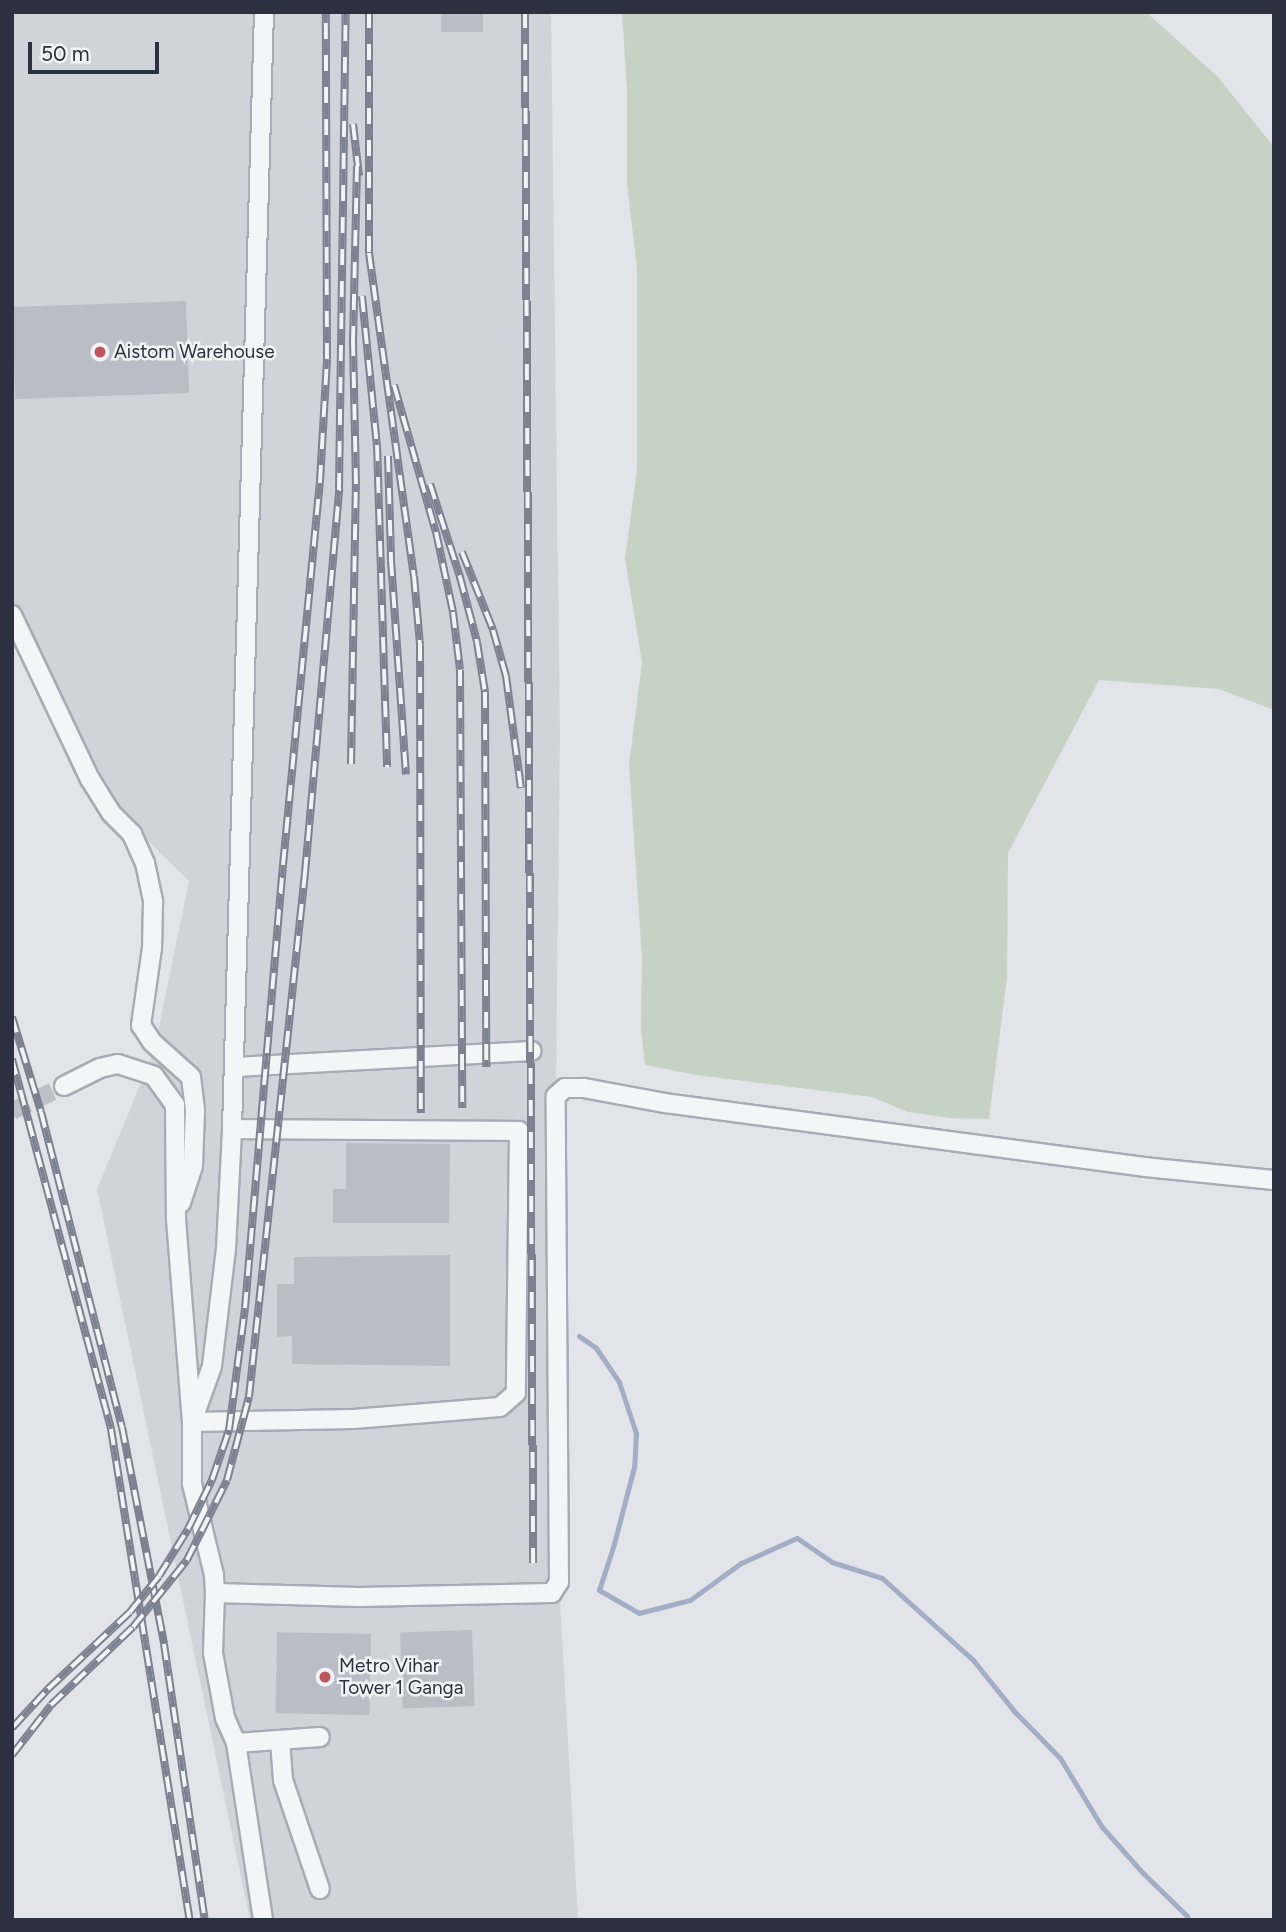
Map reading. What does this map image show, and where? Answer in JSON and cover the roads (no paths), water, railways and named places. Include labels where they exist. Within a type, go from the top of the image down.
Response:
[{"type":"street","points":[[192,1422],[212,1366],[226,1249],[235,1067],[264,12]]},
{"type":"street","points":[[12,615],[90,779],[111,813],[132,834],[145,863],[153,902],[152,936],[141,1025],[152,1042],[191,1077],[195,1111],[193,1166],[176,1219]]},
{"type":"street","points":[[235,1067],[532,1051]]},
{"type":"street","points":[[64,1086],[100,1068],[118,1064],[154,1076],[175,1105],[176,1219],[192,1422],[192,1484],[214,1575],[213,1653],[225,1718],[236,1743],[263,1920]]},
{"type":"street","points":[[215,1593],[359,1597],[552,1593],[559,1582],[556,1096],[565,1088],[584,1088],[665,1103],[1145,1167],[1274,1180]]},
{"type":"street","points":[[192,1422],[353,1419],[500,1408],[516,1393],[519,1131],[232,1129]]},
{"type":"street","points":[[236,1743],[320,1737]]},
{"type":"street","points":[[280,1740],[283,1780],[320,1889]]},
{"type":"waterway","points":[[579,1336],[596,1348],[619,1382],[636,1433],[634,1467],[599,1590],[639,1613],[690,1600],[741,1563],[797,1538],[832,1562],[882,1578],[973,1660],[1014,1711],[1060,1758],[1102,1827],[1143,1873],[1187,1916],[1187,1920]]},
{"type":"tunnel","points":[[12,1111],[64,1086]]},
{"type":"railway","points":[[12,1728],[48,1689],[130,1612],[159,1576],[188,1529],[212,1480],[229,1430],[245,1308],[283,865],[320,481],[327,359],[326,12]]},
{"type":"railway","points":[[12,1755],[51,1705],[133,1627],[187,1560],[227,1480],[249,1397],[305,873],[339,489],[346,12]]},
{"type":"railway","points":[[369,12],[369,253],[414,576],[420,645],[421,1113]]},
{"type":"railway","points":[[525,12],[533,1563]]},
{"type":"railway","points":[[353,124],[359,176]]},
{"type":"railway","points":[[351,764],[356,484],[353,342],[357,166]]},
{"type":"railway","points":[[362,296],[377,445],[387,767]]},
{"type":"railway","points":[[394,385],[436,532],[453,612],[460,670],[462,1108]]},
{"type":"railway","points":[[388,456],[391,560],[406,774]]},
{"type":"railway","points":[[430,484],[460,577],[477,642],[485,692],[486,1067]]},
{"type":"railway","points":[[462,552],[493,630],[506,676],[521,788]]},
{"type":"railway","points":[[12,1017],[41,1112],[122,1427],[164,1644],[205,1920]]},
{"type":"railway","points":[[12,1059],[111,1429],[190,1920]]},
{"type":"place","name":"Aistom Warehouse","points":[[100,352]]},
{"type":"place","name":"Metro Vihar Tower 1 Ganga","points":[[325,1677]]}]
